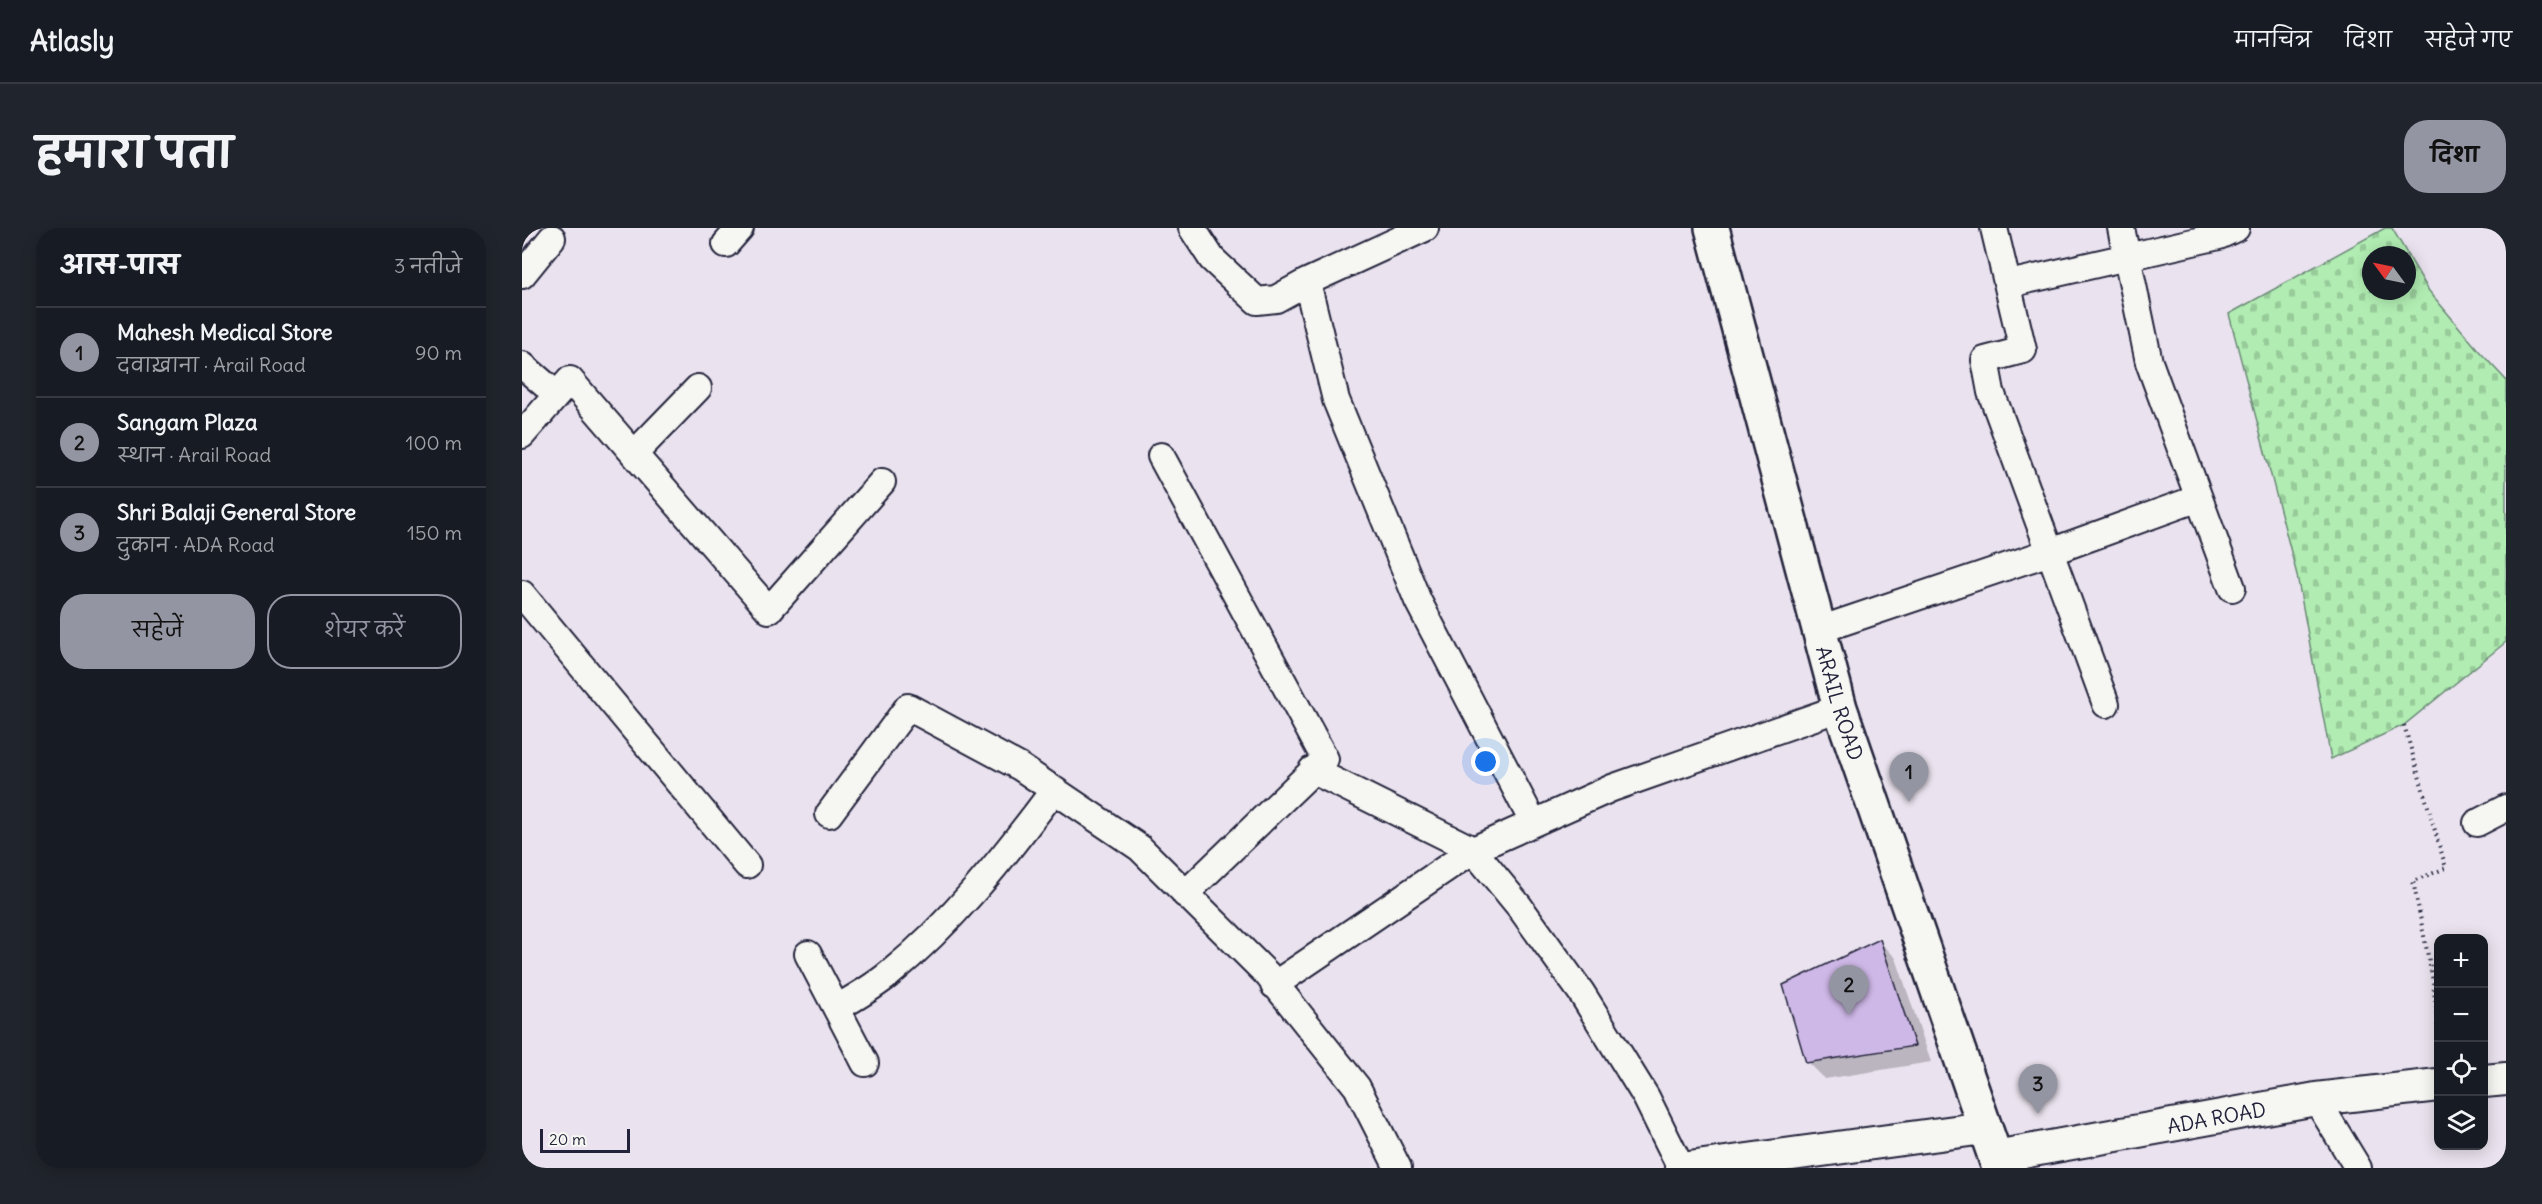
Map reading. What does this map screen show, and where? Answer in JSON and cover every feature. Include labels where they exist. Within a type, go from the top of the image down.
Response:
[{"type":"main road","name":"ARAIL ROAD","points":[[1712,228],[1840,708],[1993,1151]]},
{"type":"street","points":[[1192,228],[1212,260],[1257,301],[1276,299],[1307,282],[1425,228]]},
{"type":"street","points":[[1994,228],[2023,350],[1985,360],[1991,392],[2106,704]]},
{"type":"street","points":[[2121,228],[2149,362],[2232,588]]},
{"type":"street","points":[[2009,284],[2219,236],[2236,228]]},
{"type":"street","points":[[522,275],[552,238]]},
{"type":"street","points":[[1307,282],[1336,400],[1418,601],[1533,822]]},
{"type":"street","points":[[522,365],[557,395]]},
{"type":"street","points":[[522,435],[570,380],[769,610],[882,482]]},
{"type":"street","points":[[634,454],[698,388]]},
{"type":"street","points":[[1161,456],[1325,759],[1185,894]]},
{"type":"street","points":[[1820,630],[2050,552],[2199,498]]},
{"type":"street","points":[[522,594],[747,865]]},
{"type":"street","points":[[829,813],[908,707],[1020,767],[1140,848],[1267,974],[1357,1087],[1398,1168]]},
{"type":"street","points":[[1274,985],[1473,850],[1612,788],[1840,708]]},
{"type":"street","points":[[1312,770],[1473,850],[1519,906],[1581,992],[1646,1097],[1681,1168]]},
{"type":"street","points":[[837,1008],[886,977],[944,925],[1007,853],[1054,790]]},
{"type":"street","points":[[2477,823],[2506,808]]},
{"type":"street","points":[[808,954],[865,1063]]},
{"type":"street","points":[[2488,1081],[2506,1079]]},
{"type":"street","name":"ADA ROAD","points":[[1689,1168],[1993,1151],[2316,1099],[2434,1086]]},
{"type":"street","points":[[2316,1099],[2358,1168]]},
{"type":"path","points":[[2404,725],[2446,868],[2413,881],[2434,989]]},
{"type":"green space","points":[[2385,228],[2392,228],[2403,246],[2362,246],[2362,300],[2416,300],[2416,269],[2429,291],[2506,380],[2506,642],[2404,725],[2331,759],[2297,575],[2229,314]]},
{"type":"building","points":[[1880,939],[1915,1046],[1806,1063],[1783,985]]},
{"type":"place","name":"Mahesh Medical Store","points":[[1909,802]]},
{"type":"place","name":"Sangam Plaza","points":[[1849,1015]]},
{"type":"place","name":"Shri Balaji General Store","points":[[2038,1114]]}]
